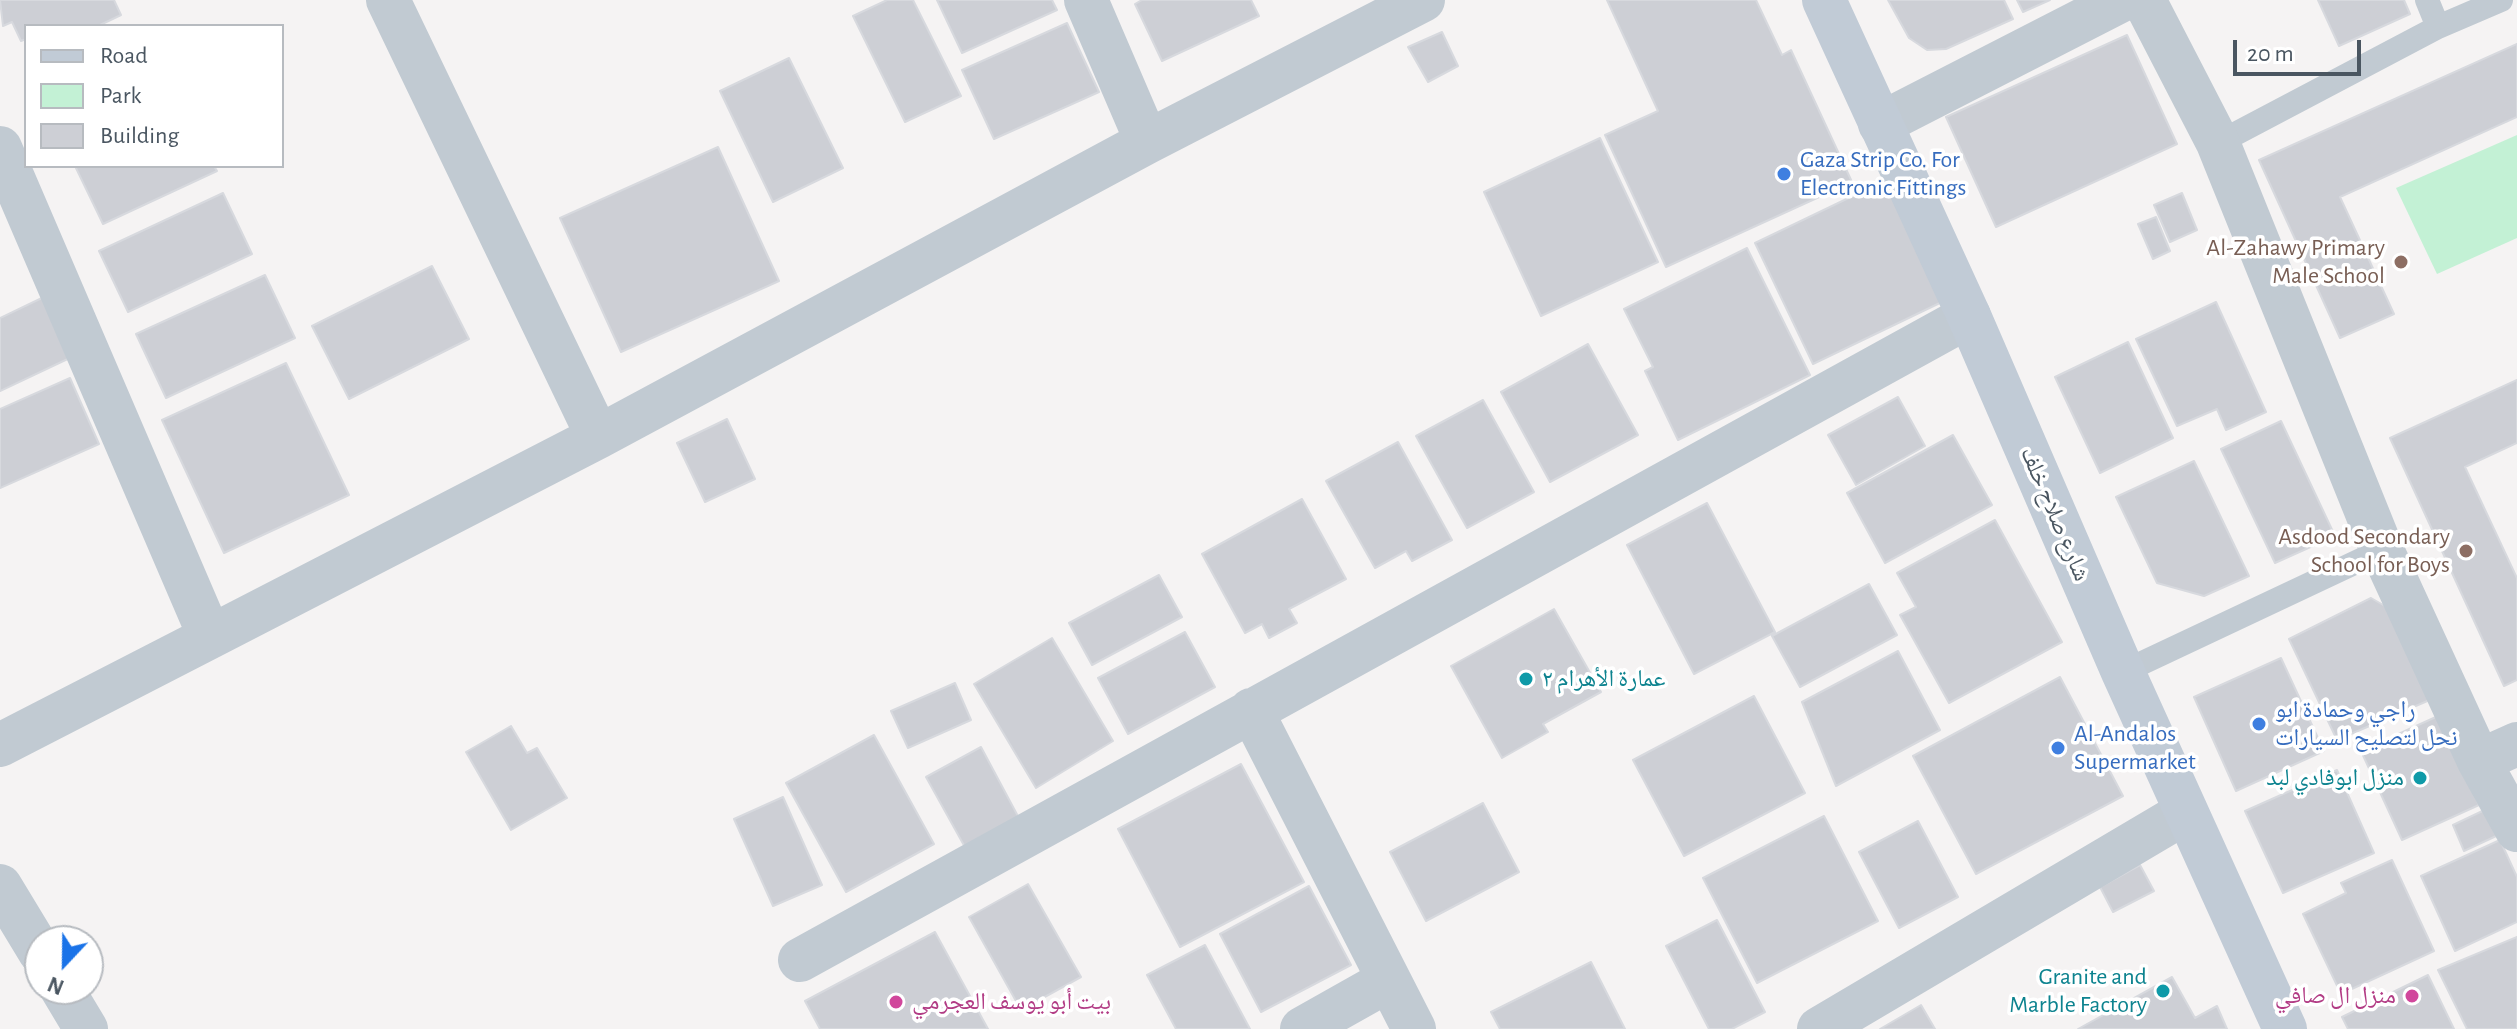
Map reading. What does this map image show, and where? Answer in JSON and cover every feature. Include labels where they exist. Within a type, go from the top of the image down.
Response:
[{"type":"main road","name":"شارع صلاح خلف","points":[[1824,0],[1969,316],[2123,672],[2285,1029]]},
{"type":"street","points":[[388,0],[598,437]]},
{"type":"street","points":[[1086,0],[1147,142]]},
{"type":"street","points":[[0,745],[598,437],[1147,142],[1423,0]]},
{"type":"street","points":[[1880,124],[2122,0]]},
{"type":"street","points":[[2144,0],[2218,143],[2382,550],[2498,752],[2517,830]]},
{"type":"street","points":[[0,148],[210,637]]},
{"type":"street","points":[[800,960],[1969,316]]},
{"type":"street","points":[[1251,710],[1414,1029]]},
{"type":"street","points":[[1819,1029],[2186,812]]},
{"type":"street","points":[[0,886],[24,926]]},
{"type":"street","points":[[1302,1029],[1389,980]]},
{"type":"street","points":[[72,1005],[86,1029]]},
{"type":"lane","points":[[2427,0],[2438,27]]},
{"type":"lane","points":[[2218,143],[2438,27],[2501,0]]},
{"type":"lane","points":[[2123,672],[2382,550]]},
{"type":"green space","points":[[2517,135],[2517,238],[2437,274],[2396,188]]},
{"type":"building","points":[[0,0],[114,0],[121,15],[102,24],[24,24],[24,40],[21,41],[12,22],[3,26]]},
{"type":"building","points":[[887,0],[913,0],[961,96],[905,122],[853,16]]},
{"type":"building","points":[[937,0],[1052,0],[1057,10],[962,53]]},
{"type":"building","points":[[1142,0],[1251,0],[1259,16],[1162,61],[1135,4]]},
{"type":"building","points":[[1607,0],[1756,0],[1782,55],[1791,50],[1852,182],[1666,267],[1605,135],[1658,111]]},
{"type":"building","points":[[1888,0],[2004,0],[2013,19],[1946,49],[1927,50],[1909,38]]},
{"type":"building","points":[[2017,0],[2050,0],[2023,12]]},
{"type":"building","points":[[2318,0],[2404,0],[2410,14],[2339,46]]},
{"type":"building","points":[[1067,23],[1099,92],[994,139],[962,70]]},
{"type":"building","points":[[1442,32],[1458,66],[1428,82],[1408,47]]},
{"type":"building","points":[[2127,35],[2177,144],[1996,227],[1946,117]]},
{"type":"building","points":[[2517,44],[2517,117],[2340,197],[2394,314],[2340,338],[2259,160]]},
{"type":"building","points":[[789,58],[843,168],[773,202],[720,91]]},
{"type":"building","points":[[1600,138],[1658,262],[1541,316],[1484,192]]},
{"type":"building","points":[[718,147],[779,281],[621,352],[560,218]]},
{"type":"building","points":[[76,168],[215,168],[217,171],[103,224]]},
{"type":"building","points":[[1886,180],[1944,301],[1813,364],[1755,243]]},
{"type":"building","points":[[223,193],[252,254],[128,312],[99,251]]},
{"type":"building","points":[[2182,193],[2197,230],[2170,242],[2154,205]]},
{"type":"building","points":[[2156,217],[2170,251],[2153,259],[2138,224]]},
{"type":"building","points":[[1747,248],[1810,375],[1678,440],[1645,371],[1653,367],[1624,309]]},
{"type":"building","points":[[432,266],[469,339],[349,399],[312,326]]},
{"type":"building","points":[[265,275],[295,338],[166,398],[136,334]]},
{"type":"building","points":[[46,296],[74,356],[0,391],[0,318]]},
{"type":"building","points":[[2216,302],[2266,412],[2226,430],[2217,409],[2177,426],[2136,339]]},
{"type":"building","points":[[2128,342],[2173,438],[2100,473],[2055,377]]},
{"type":"building","points":[[1588,344],[1638,435],[1550,482],[1501,392]]},
{"type":"building","points":[[286,363],[349,495],[224,553],[162,420]]},
{"type":"building","points":[[70,378],[99,444],[0,488],[0,409]]},
{"type":"building","points":[[2517,380],[2517,443],[2465,467],[2517,578],[2517,680],[2504,686],[2390,438]]},
{"type":"building","points":[[1898,397],[1925,446],[1856,485],[1828,435]]},
{"type":"building","points":[[1483,400],[1534,492],[1467,528],[1416,436]]},
{"type":"building","points":[[727,419],[755,479],[705,502],[677,443]]},
{"type":"building","points":[[2281,421],[2335,536],[2275,563],[2221,449]]},
{"type":"building","points":[[1953,435],[1992,505],[1885,563],[1847,493]]},
{"type":"building","points":[[1398,442],[1452,540],[1412,561],[1406,551],[1375,568],[1326,481]]},
{"type":"building","points":[[2194,461],[2249,576],[2204,596],[2157,583],[2116,497]]},
{"type":"building","points":[[1302,499],[1346,579],[1289,609],[1297,623],[1269,638],[1262,624],[1245,633],[1202,554]]},
{"type":"building","points":[[1707,503],[1775,632],[1694,674],[1627,545]]},
{"type":"building","points":[[1995,520],[2062,642],[1949,703],[1900,615],[1916,607],[1897,573]]},
{"type":"building","points":[[1159,575],[1182,617],[1092,665],[1069,623]]},
{"type":"building","points":[[1869,584],[1897,635],[1800,687],[1772,636]]},
{"type":"building","points":[[2371,598],[2392,610],[2432,699],[2337,740],[2289,639]]},
{"type":"building","name":"عمارة الأهرام ٢","points":[[1554,609],[1601,692],[1543,724],[1548,732],[1502,758],[1451,666]]},
{"type":"building","points":[[1185,632],[1215,687],[1128,734],[1098,678]]},
{"type":"building","points":[[1052,638],[1113,741],[1036,788],[974,684]]},
{"type":"building","points":[[1898,651],[1940,730],[1836,786],[1802,702]]},
{"type":"building","name":"راجي وحمادة ابو نحل لتصليح السيارات","points":[[2281,658],[2324,751],[2236,791],[2194,697]]},
{"type":"building","points":[[2060,677],[2123,796],[1976,874],[1913,756]]},
{"type":"building","points":[[955,683],[971,720],[908,748],[891,711]]},
{"type":"building","points":[[1754,696],[1805,793],[1684,856],[1633,760]]},
{"type":"building","name":"منزل ابوفادي لبد","points":[[2438,716],[2479,805],[2402,840],[2361,751]]},
{"type":"building","points":[[511,726],[527,753],[537,748],[567,798],[511,830],[466,752]]},
{"type":"building","points":[[874,735],[934,844],[846,892],[786,783]]},
{"type":"building","points":[[981,747],[1020,820],[966,849],[926,777]]},
{"type":"building","points":[[1241,764],[1304,882],[1180,947],[1118,829]]},
{"type":"building","points":[[2337,770],[2374,853],[2283,893],[2245,811]]},
{"type":"building","points":[[783,797],[822,885],[773,906],[734,819]]},
{"type":"building","points":[[1483,803],[1519,872],[1426,921],[1390,852]]},
{"type":"building","points":[[2495,805],[2507,831],[2464,851],[2453,825]]},
{"type":"building","points":[[1824,816],[1878,921],[1757,983],[1703,878]]},
{"type":"building","points":[[1918,821],[1958,897],[1899,928],[1859,852]]},
{"type":"building","points":[[2500,840],[2517,877],[2517,922],[2455,951],[2421,876]]},
{"type":"building","points":[[2392,860],[2434,951],[2341,994],[2303,914],[2346,893],[2341,883]]},
{"type":"building","points":[[2140,865],[2154,891],[2113,912],[2100,887]]},
{"type":"building","points":[[1028,884],[1081,977],[1021,1010],[969,917]]},
{"type":"building","points":[[1309,886],[1351,965],[1261,1012],[1220,934]]},
{"type":"building","points":[[1717,920],[1765,1012],[1732,1029],[1709,1029],[1666,946]]},
{"type":"building","points":[[935,932],[988,1029],[820,1029],[805,1001]]},
{"type":"building","points":[[2517,937],[2517,1029],[2467,1029],[2438,970]]},
{"type":"building","points":[[1205,945],[1250,1029],[1176,1029],[1147,975]]},
{"type":"building","points":[[1591,962],[1625,1029],[1500,1029],[1491,1012]]},
{"type":"building","name":"منزل ال صافي","points":[[2428,975],[2454,1029],[2348,1029],[2342,1017]]},
{"type":"building","name":"Granite and Marble Factory","points":[[2172,977],[2195,1018],[2217,1006],[2227,1029],[2078,1029]]},
{"type":"building","points":[[1921,1005],[1935,1029],[1880,1029]]},
{"type":"place","name":"Gaza Strip Co. For Electronic Fittings","points":[[1784,174]]},
{"type":"place","name":"Al-Zahawy Primary Male School","points":[[2401,262]]},
{"type":"place","name":"Asdood Secondary School for Boys","points":[[2466,551]]},
{"type":"place","name":"عمارة الأهرام ٢","points":[[1526,679]]},
{"type":"place","name":"راجي وحمادة ابو نحل لتصليح السيارات","points":[[2259,724]]},
{"type":"place","name":"Al-Andalos Supermarket","points":[[2058,748]]},
{"type":"place","name":"منزل ابوفادي لبد","points":[[2420,778]]},
{"type":"place","name":"Granite and Marble Factory","points":[[2163,991]]},
{"type":"place","name":"منزل ال صافي","points":[[2412,996]]},
{"type":"place","name":"بيت أبو يوسف العجرمي","points":[[896,1002]]}]
